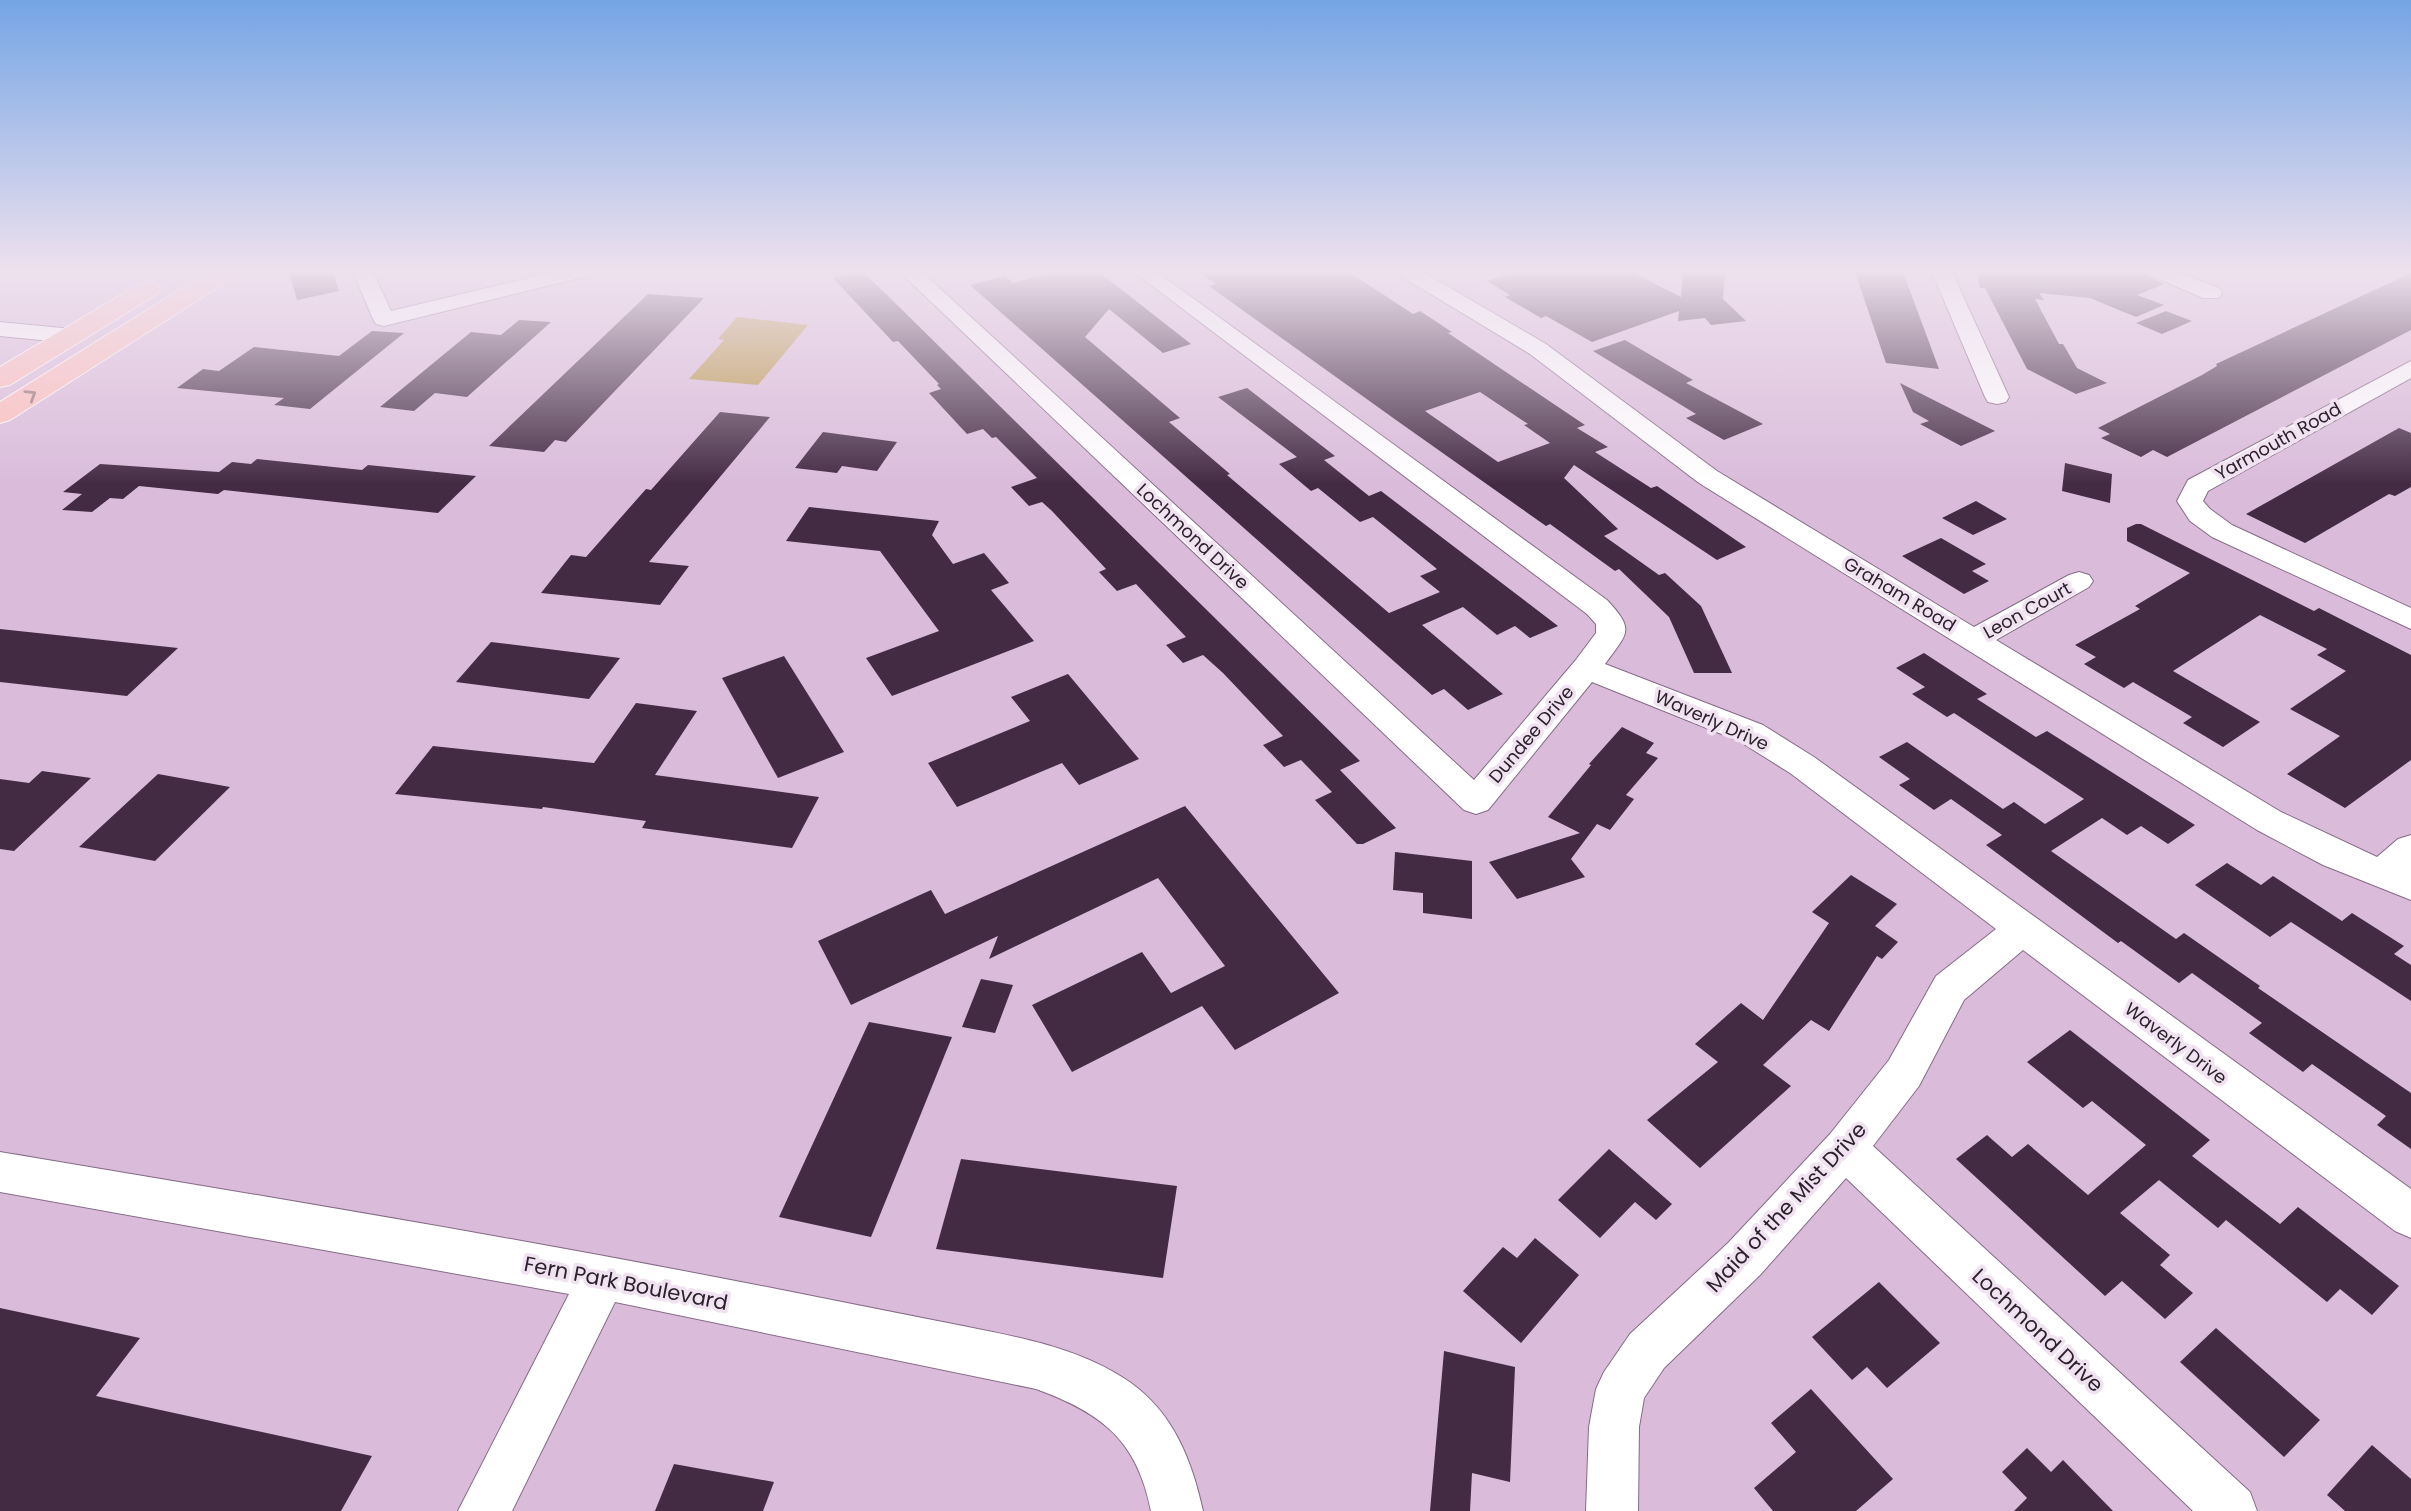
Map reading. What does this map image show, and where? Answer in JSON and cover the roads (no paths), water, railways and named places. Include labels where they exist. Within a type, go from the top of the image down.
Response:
[{"type":"main road","points":[[0,379],[61,343]]},
{"type":"main road","points":[[62,375],[73,359],[74,343]]},
{"type":"main road","points":[[0,414],[112,343]]},
{"type":"street","name":"Lochmond Drive","points":[[985,343],[1476,801]]},
{"type":"street","points":[[1239,343],[1597,607],[1611,622],[1611,634],[1586,668]]},
{"type":"street","name":"Graham Road","points":[[1527,343],[1708,477],[2269,821],[2396,880]]},
{"type":"street","points":[[1973,343],[1997,397]]},
{"type":"street","name":"Yarmouth Road","points":[[2411,368],[2197,486],[2190,501],[2200,515],[2222,531],[2411,621]]},
{"type":"street","name":"Leon Court","points":[[1975,639],[2079,581]]},
{"type":"street","name":"Dundee Drive","points":[[1476,801],[1586,668]]},
{"type":"street","name":"Waverly Drive","points":[[1586,668],[1760,738],[1802,765],[2411,1216]]},
{"type":"street","points":[[2396,880],[2411,849]]},
{"type":"street","name":"Maid of the Mist Drive","points":[[1612,1511],[1614,1427],[1621,1389],[1647,1351],[1744,1259],[1845,1148],[1904,1073],[1950,988],[2022,929]]},
{"type":"street","name":"Lochmond Drive","points":[[1845,1148],[2231,1511]]},
{"type":"street","name":"Fern Park Boulevard","points":[[0,1172],[603,1277],[1036,1365],[1074,1377],[1113,1398],[1150,1434],[1174,1482],[1177,1511]]},
{"type":"street","points":[[484,1511],[603,1277]]}]
